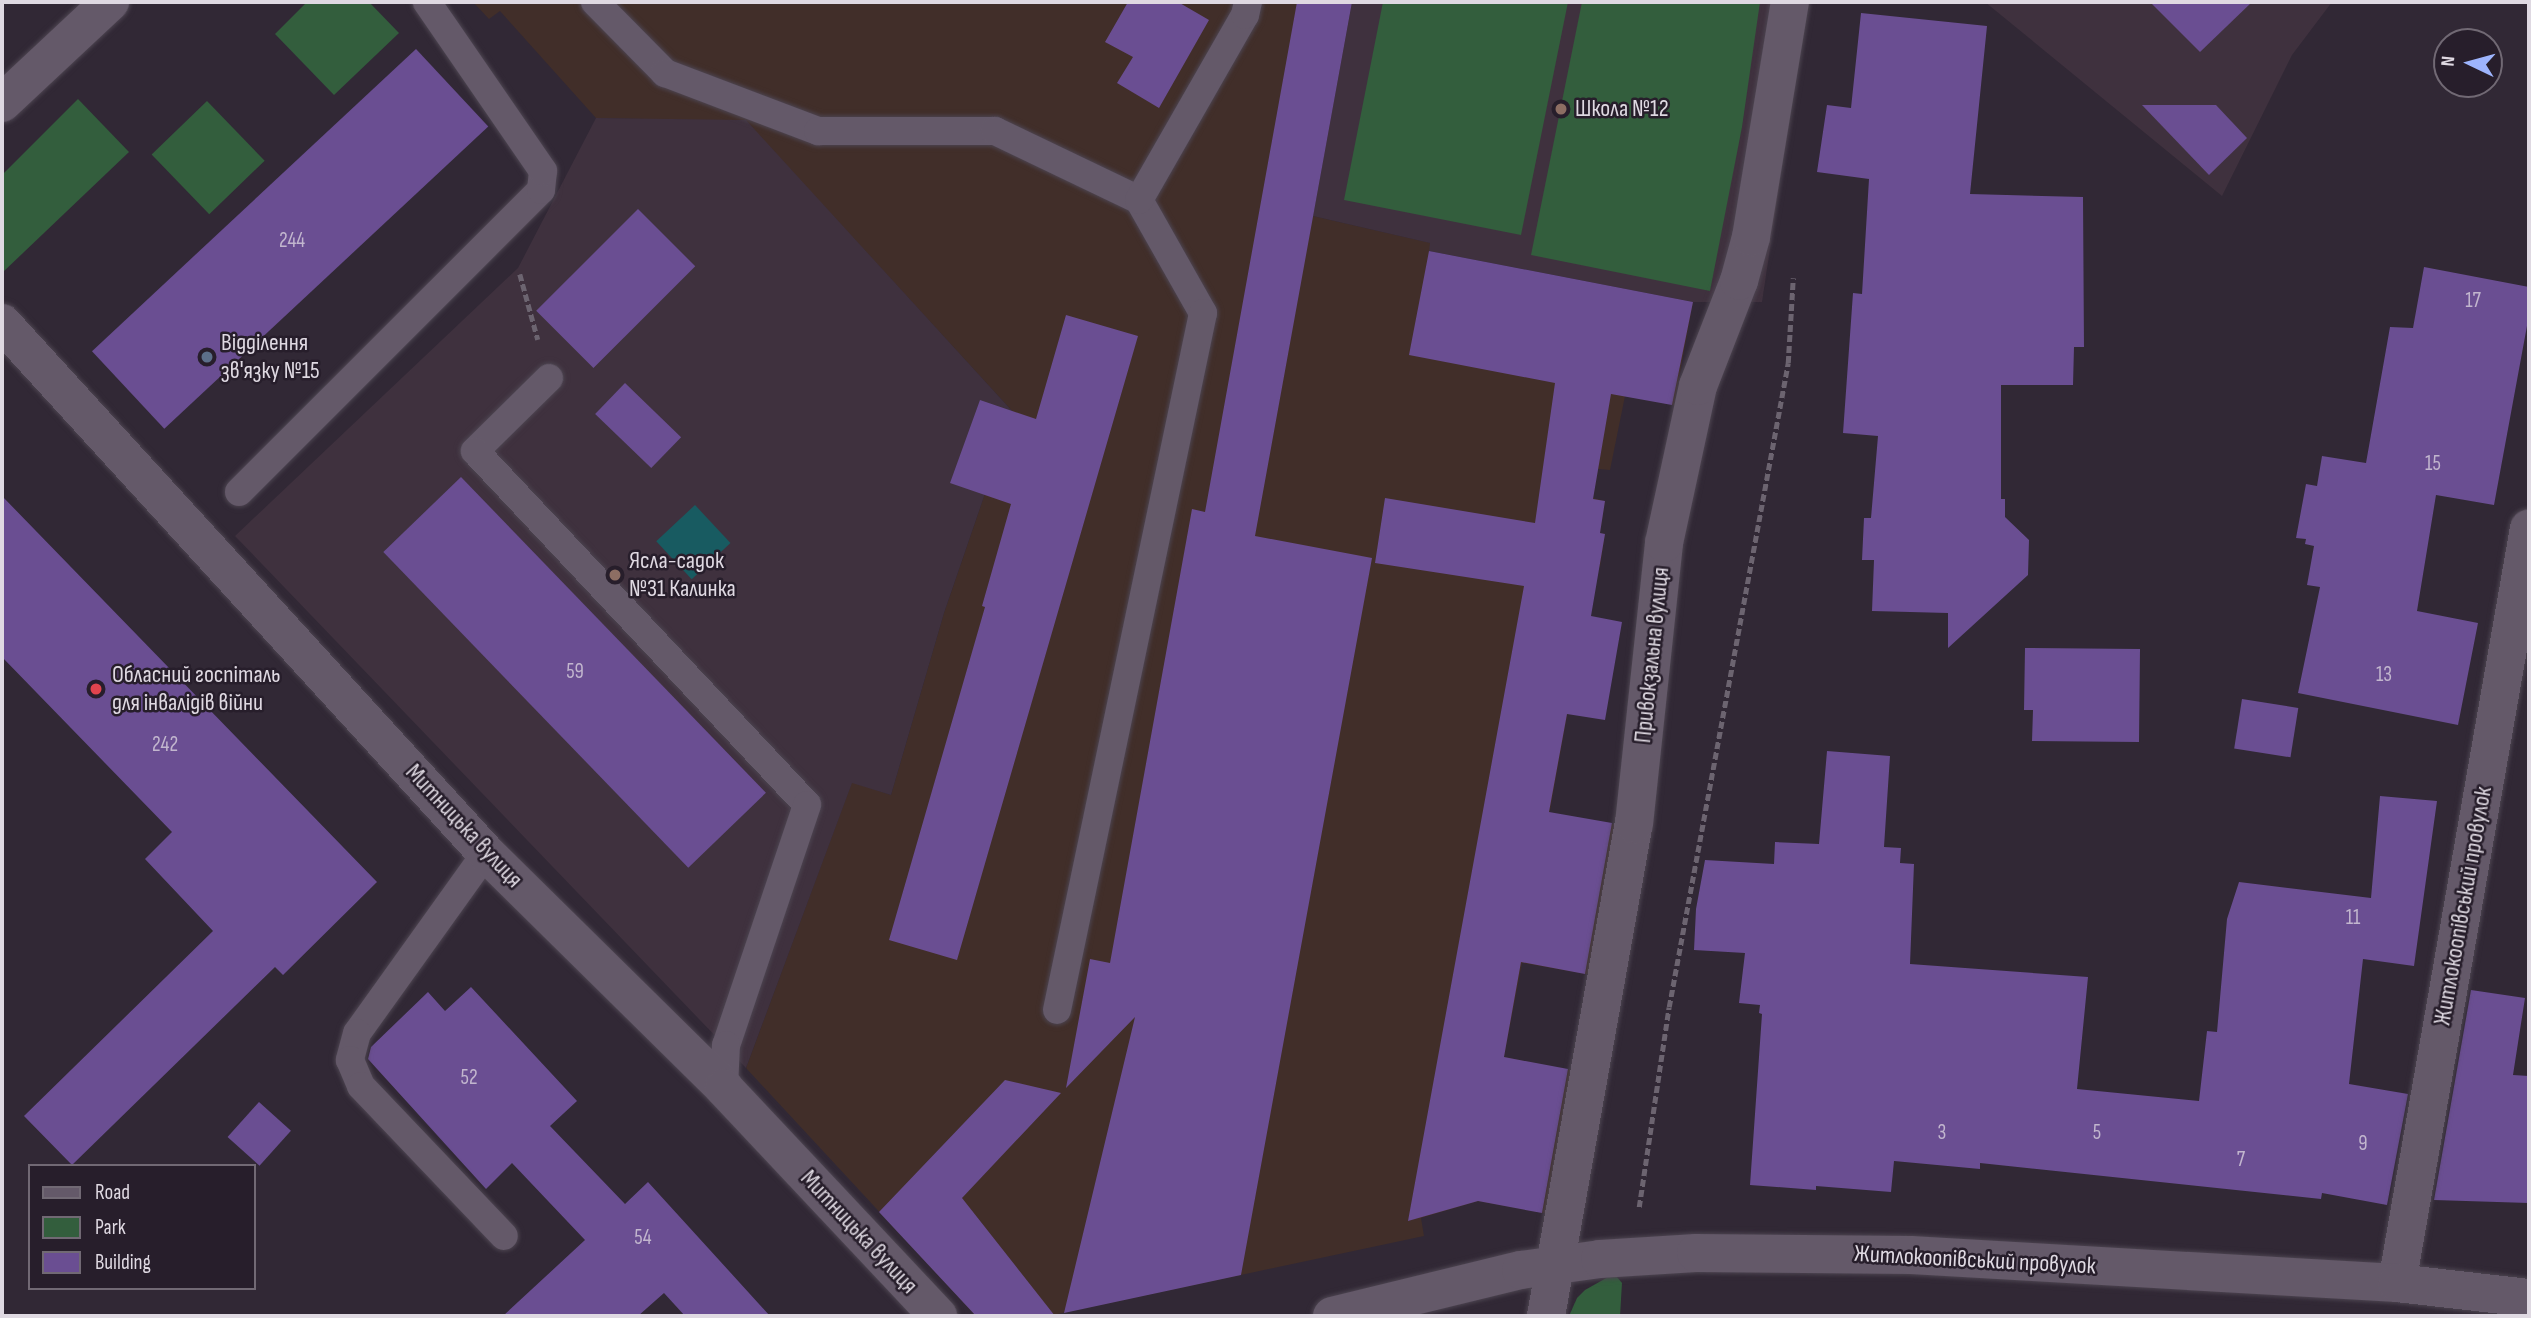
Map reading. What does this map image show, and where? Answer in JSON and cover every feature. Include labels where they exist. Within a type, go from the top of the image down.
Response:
[{"type":"street","points":[[2,103],[110,2]]},
{"type":"street","name":"Привокзальна вулиця","points":[[1546,1316],[1634,824],[1664,543],[1698,386],[1739,281],[1751,237],[1790,2]]},
{"type":"street","name":"Митницька вулиця","points":[[2,323],[486,853],[724,1088],[938,1316]]},
{"type":"street","name":"Житлокоопівський провулок","points":[[2397,1283],[2529,528]]},
{"type":"street","name":"Житлокоопівський провулок","points":[[1332,1316],[1521,1270],[1634,1256],[1696,1253],[1911,1255],[2397,1283],[2529,1298]]},
{"type":"lane","points":[[239,492],[541,190],[543,171],[427,2]]},
{"type":"lane","points":[[595,2],[665,73],[817,131],[995,131],[1139,200],[1203,313],[1057,1010]]},
{"type":"lane","points":[[1139,200],[1245,16],[1248,2]]},
{"type":"lane","points":[[549,378],[475,451],[807,804],[726,1045],[724,1088]]},
{"type":"lane","points":[[486,853],[356,1033],[349,1060],[361,1086],[504,1236]]},
{"type":"path","points":[[498,234],[518,268],[549,378]]},
{"type":"path","points":[[1634,1256],[1644,1156],[1669,1007],[1788,363],[1794,267]]},
{"type":"shaded area","points":[[473,2],[1352,2],[1313,216],[1431,243],[1429,252],[1693,302],[1674,405],[1625,396],[1610,470],[1598,469],[1593,498],[1605,501],[1600,533],[1605,534],[1600,567],[1594,566],[1549,816],[1618,825],[1592,975],[1522,963],[1504,1057],[1575,1071],[1549,1214],[1478,1201],[1421,1218],[1424,1236],[1048,1316],[976,1316],[746,1068],[852,782],[891,795],[944,613],[1013,412],[746,121],[596,118],[500,11],[489,19]]},
{"type":"shaded area","name":"Школа №12","points":[[1352,2],[1807,2],[1762,302],[1693,302],[1429,251],[1430,243],[1313,216]]},
{"type":"shaded area","points":[[1985,2],[2332,2],[2292,55],[2222,196]]},
{"type":"shaded area","name":"Ясла-садок №31 Калинка","points":[[596,118],[746,120],[1013,412],[944,613],[891,795],[852,783],[746,1068],[235,536],[518,268]]},
{"type":"green space","points":[[307,2],[369,2],[399,33],[334,95],[275,34]]},
{"type":"green space","points":[[1383,2],[1568,2],[1521,235],[1344,200]]},
{"type":"green space","points":[[1582,2],[1760,2],[1742,127],[1710,291],[1531,255]]},
{"type":"green space","points":[[78,99],[129,152],[2,273],[2,175]]},
{"type":"green space","points":[[207,101],[265,161],[209,214],[152,154]]},
{"type":"green space","points":[[1608,1277],[1617,1277],[1622,1283],[1620,1316],[1569,1316],[1577,1298],[1585,1290]]},
{"type":"water","points":[[695,505],[730,543],[692,579],[656,541]]},
{"type":"building","points":[[1128,2],[1178,2],[1209,20],[1159,108],[1117,83],[1133,57],[1105,42]]},
{"type":"building","points":[[1297,2],[1352,2],[1255,536],[1372,558],[1241,1275],[1064,1313],[1135,1017],[1066,1088],[1090,959],[1110,963],[1192,509],[1205,512]]},
{"type":"building","points":[[2150,2],[2252,2],[2200,52]]},
{"type":"building","points":[[1861,13],[1987,26],[1970,194],[2083,197],[2084,347],[2074,347],[2073,385],[2001,385],[2001,499],[2005,499],[2005,517],[2029,540],[2028,575],[1948,648],[1948,613],[1872,611],[1874,560],[1862,560],[1864,518],[1871,518],[1878,436],[1843,433],[1853,293],[1862,294],[1869,179],[1817,172],[1827,105],[1851,108]]},
{"type":"building","points":[[416,49],[488,127],[164,429],[92,351]]},
{"type":"building","points":[[2142,105],[2216,105],[2247,138],[2209,175]]},
{"type":"building","points":[[638,209],[695,266],[593,368],[536,311]]},
{"type":"building","points":[[1429,251],[1693,302],[1672,405],[1611,394],[1593,499],[1605,501],[1600,533],[1605,534],[1591,616],[1622,622],[1605,720],[1567,714],[1549,812],[1612,823],[1585,974],[1521,962],[1504,1057],[1568,1069],[1542,1213],[1478,1201],[1408,1221],[1524,586],[1375,563],[1385,498],[1535,523],[1555,383],[1409,355]]},
{"type":"building","points":[[2424,267],[2529,287],[2529,315],[2494,505],[2436,495],[2417,611],[2478,623],[2458,725],[2298,693],[2320,587],[2307,585],[2314,546],[2305,544],[2306,539],[2296,538],[2306,484],[2317,486],[2322,456],[2366,463],[2390,327],[2413,328]]},
{"type":"building","points":[[1066,315],[1138,336],[957,960],[889,940],[985,607],[982,606],[1011,504],[950,483],[980,400],[1036,419]]},
{"type":"building","points":[[625,383],[681,437],[651,468],[595,414]]},
{"type":"building","points":[[461,477],[766,793],[688,868],[383,552]]},
{"type":"building","points":[[2,496],[377,882],[283,975],[275,967],[73,1164],[24,1116],[213,931],[145,859],[172,832],[2,657]]},
{"type":"building","points":[[2025,648],[2140,649],[2139,742],[2032,741],[2033,710],[2024,710]]},
{"type":"building","points":[[2242,699],[2298,708],[2290,757],[2234,748]]},
{"type":"building","points":[[1827,751],[1890,756],[1884,847],[1901,848],[1900,863],[1914,864],[1910,964],[2088,977],[2077,1089],[2199,1101],[2207,1031],[2217,1032],[2227,919],[2239,882],[2371,898],[2380,796],[2437,801],[2414,966],[2363,959],[2349,1084],[2408,1094],[2387,1205],[2322,1193],[2321,1199],[1980,1163],[1980,1169],[1894,1161],[1891,1192],[1816,1186],[1816,1190],[1750,1185],[1762,1014],[1759,1013],[1760,1005],[1739,1003],[1745,953],[1694,950],[1696,909],[1705,860],[1774,864],[1775,842],[1819,844]]},
{"type":"building","points":[[471,987],[577,1101],[550,1126],[625,1204],[648,1182],[770,1316],[685,1316],[664,1293],[638,1316],[503,1316],[585,1240],[512,1163],[486,1189],[368,1059],[371,1047],[428,992],[445,1011]]},
{"type":"building","points":[[2471,990],[2525,998],[2513,1075],[2529,1076],[2529,1203],[2434,1200]]},
{"type":"building","points":[[1005,1080],[1061,1093],[962,1198],[1055,1316],[976,1316],[879,1212]]},
{"type":"building","points":[[259,1102],[291,1131],[260,1166],[228,1137]]},
{"type":"place","name":"Школа №12","points":[[1561,109]]},
{"type":"place","name":"Відділення зв'язку №15","points":[[207,357]]},
{"type":"place","name":"Ясла-садок №31 Калинка","points":[[615,575]]},
{"type":"place","name":"Обласний госпіталь для інвалідів війни","points":[[96,689]]}]
